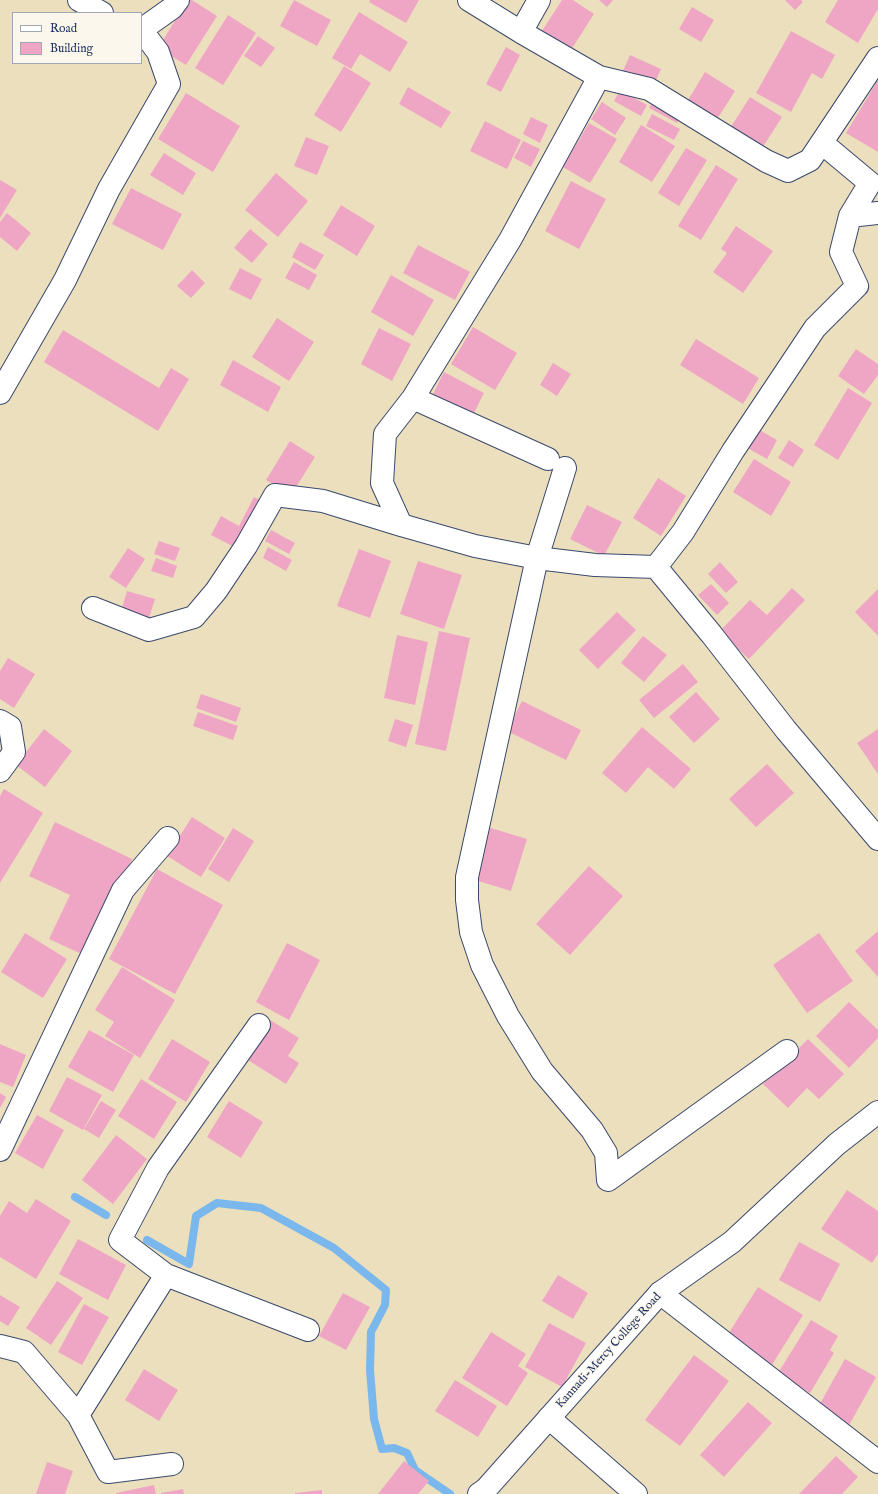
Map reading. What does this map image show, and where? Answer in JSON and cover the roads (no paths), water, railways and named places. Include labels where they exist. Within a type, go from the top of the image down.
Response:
[{"type":"street","points":[[79,0],[100,12]]},
{"type":"street","points":[[0,393],[65,280],[109,189],[169,84],[158,52],[142,31],[172,8],[178,0]]},
{"type":"street","points":[[469,0],[599,77],[648,89],[766,161],[788,171],[810,160],[878,58]]},
{"type":"street","points":[[521,32],[539,0]]},
{"type":"street","points":[[401,525],[382,483],[385,434],[413,398],[510,240],[599,77]]},
{"type":"street","points":[[656,568],[683,532],[733,451],[815,328],[857,286],[841,252],[850,216],[870,183],[822,143]]},
{"type":"street","points":[[850,216],[878,213]]},
{"type":"street","points":[[413,398],[557,463],[467,877],[467,900],[471,932],[482,965],[508,1016],[542,1071],[592,1130],[606,1153],[608,1180],[787,1051]]},
{"type":"street","points":[[93,608],[149,630],[194,617],[216,592],[246,546],[275,495],[323,501],[475,546],[537,558],[656,568],[712,635],[786,730],[878,839]]},
{"type":"street","points":[[0,721],[10,727],[14,752],[0,771]]},
{"type":"street","points":[[0,1150],[123,890],[168,838]]},
{"type":"street","points":[[259,1025],[158,1168],[120,1240],[166,1275],[308,1330]]},
{"type":"street","name":"Kannadi-Mercy College Road","points":[[479,1494],[486,1490],[660,1293],[732,1242],[837,1144],[878,1112]]},
{"type":"street","points":[[78,1415],[166,1275]]},
{"type":"street","points":[[660,1293],[878,1462]]},
{"type":"street","points":[[0,1346],[24,1352],[78,1415],[108,1472],[172,1464]]},
{"type":"street","points":[[549,1418],[636,1494]]},
{"type":"waterway","points":[[75,1197],[106,1215]]},
{"type":"waterway","points":[[147,1240],[189,1264],[196,1216],[217,1203],[261,1208],[334,1248],[386,1290],[385,1305],[371,1332],[370,1370],[374,1419],[382,1449],[394,1448],[407,1453],[415,1470],[450,1494]]}]
